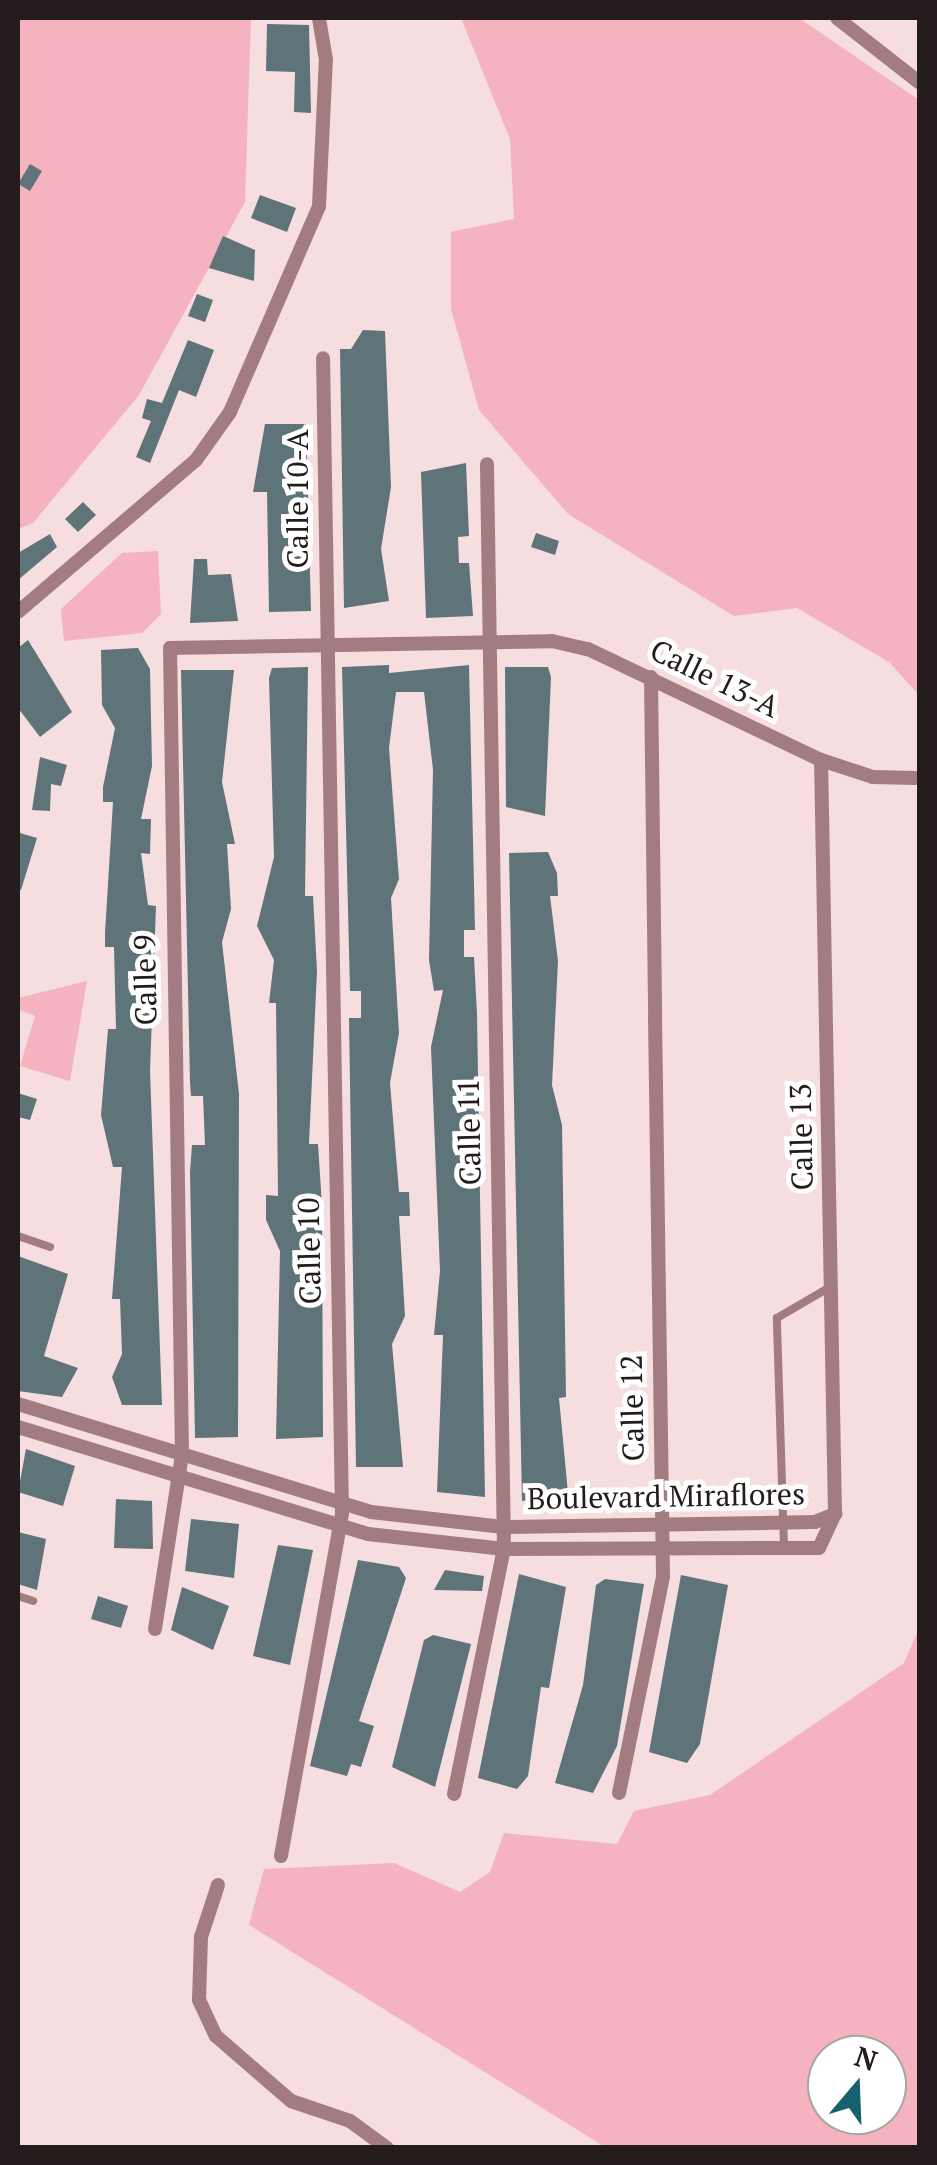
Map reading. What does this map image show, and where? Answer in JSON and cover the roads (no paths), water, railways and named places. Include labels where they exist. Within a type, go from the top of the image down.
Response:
[{"type":"street","points":[[18,612],[46,593],[196,460],[230,412],[268,314],[302,264],[319,206],[326,60],[318,18]]},
{"type":"street","points":[[837,18],[920,83]]},
{"type":"street","name":"Calle 10-A","points":[[323,358],[326,638]]},
{"type":"street","name":"Calle 11","points":[[454,1794],[504,1549],[487,464]]},
{"type":"street","name":"Calle 9","points":[[155,1629],[182,1454],[166,662],[176,642],[488,637]]},
{"type":"street","name":"Calle 13-A","points":[[488,637],[588,649],[821,760],[873,778],[915,778]]},
{"type":"street","name":"Calle 10","points":[[281,1856],[340,1526],[326,638]]},
{"type":"street","name":"Calle 12","points":[[620,1793],[659,1618],[662,1549],[651,676]]},
{"type":"street","name":"Calle 13","points":[[821,760],[835,1514]]},
{"type":"street","name":"Boulevard Miraflores","points":[[18,1404],[340,1503],[503,1528],[783,1523],[835,1514]]},
{"type":"street","name":"Boulevard Miraflores","points":[[18,1427],[340,1526],[504,1549],[819,1548],[835,1514]]},
{"type":"street","points":[[218,1884],[201,1937],[199,2000],[216,2036],[291,2102],[350,2121],[388,2148]]},
{"type":"lane","points":[[18,1236],[50,1246]]},
{"type":"lane","points":[[784,1547],[778,1318],[831,1286]]},
{"type":"lane","points":[[18,1596],[33,1601]]}]
